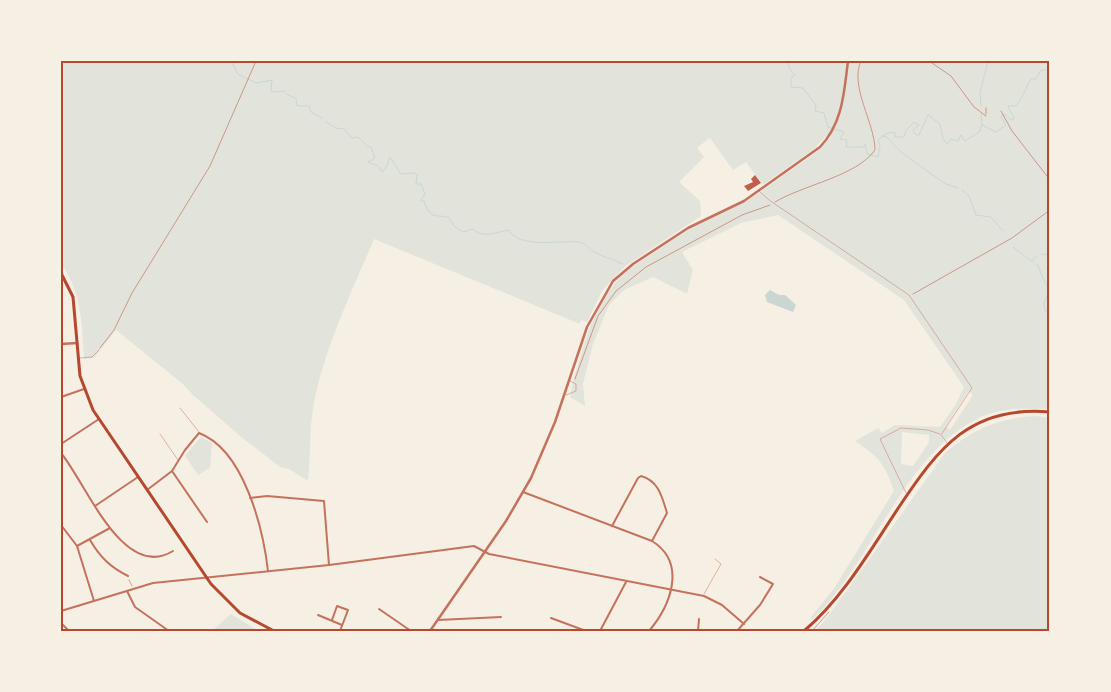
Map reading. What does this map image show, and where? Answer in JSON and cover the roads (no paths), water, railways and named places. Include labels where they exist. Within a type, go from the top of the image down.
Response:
[{"type":"main road","points":[[61,273],[74,303],[78,358],[84,389],[99,419],[205,577],[234,608],[274,631]]},
{"type":"main road","points":[[804,631],[837,596],[933,459],[947,443],[967,428],[990,417],[1023,411],[1050,412]]},
{"type":"street","points":[[430,631],[524,492],[545,448],[587,327],[604,294],[617,276],[688,228],[738,205],[824,143],[836,124],[841,108],[848,61]]},
{"type":"street","points":[[61,344],[78,344]]},
{"type":"street","points":[[61,397],[84,389]]},
{"type":"street","points":[[61,444],[99,419]]},
{"type":"street","points":[[147,490],[172,471],[184,450],[199,433],[211,438],[220,446],[250,498],[262,537],[268,571]]},
{"type":"street","points":[[61,453],[76,472],[95,506],[126,546],[139,555],[160,558],[173,551]]},
{"type":"street","points":[[172,471],[207,522]]},
{"type":"street","points":[[612,526],[638,478],[641,476],[646,477],[658,486],[667,513],[652,541]]},
{"type":"street","points":[[95,506],[138,477]]},
{"type":"street","points":[[524,492],[652,541],[667,553],[673,573],[670,589],[662,614],[649,631]]},
{"type":"street","points":[[250,498],[267,496],[324,501],[329,565]]},
{"type":"street","points":[[61,524],[77,546],[94,601]]},
{"type":"street","points":[[77,546],[111,528]]},
{"type":"street","points":[[90,540],[100,556],[112,568],[128,576]]},
{"type":"street","points":[[61,611],[153,583],[329,565],[474,546],[485,552],[626,582],[704,596],[722,605],[744,624]]},
{"type":"street","points":[[737,631],[760,605],[773,584],[760,576]]},
{"type":"street","points":[[600,631],[626,582]]},
{"type":"street","points":[[127,591],[135,607],[169,631]]},
{"type":"street","points":[[332,620],[337,606],[348,610],[340,631]]},
{"type":"street","points":[[379,609],[411,631]]},
{"type":"street","points":[[318,615],[342,624]]},
{"type":"street","points":[[438,620],[502,616]]},
{"type":"street","points":[[551,618],[586,631]]},
{"type":"street","points":[[698,631],[699,619]]},
{"type":"street","points":[[61,623],[69,631]]},
{"type":"lane","points":[[759,191],[909,295],[972,388],[941,435]]},
{"type":"lane","points":[[78,358],[92,357],[99,350]]},
{"type":"lane","points":[[564,395],[576,391],[576,384],[569,381]]},
{"type":"lane","points":[[180,408],[199,433]]},
{"type":"lane","points":[[908,494],[903,491],[880,439],[901,428],[928,430],[941,435],[947,443]]},
{"type":"lane","points":[[160,434],[179,461]]},
{"type":"lane","points":[[704,596],[721,564],[715,559]]},
{"type":"waterway","points":[[231,61],[238,74],[256,83],[272,80],[271,92],[284,91],[296,98],[297,106],[309,106],[311,112],[322,118]]},
{"type":"waterway","points":[[788,61],[789,68],[795,75],[791,78],[791,87],[803,88],[816,105],[815,111],[824,113],[828,127],[844,132],[840,139],[847,140],[846,147],[863,147],[865,144],[867,154],[878,157],[880,146],[878,140],[888,133],[896,133],[894,137],[904,137],[906,130],[914,122],[919,125],[913,130],[916,135],[919,135],[928,115],[940,124],[943,139],[947,144],[951,139],[958,141],[961,135],[965,141],[979,132],[982,125],[996,132],[1006,125],[1001,117],[1005,114],[1011,120],[1014,119],[1008,106],[1016,106],[1031,79],[1036,79],[1041,70],[1050,70]]},
{"type":"waterway","points":[[981,105],[980,93],[988,61]]},
{"type":"waterway","points":[[981,114],[982,125]]},
{"type":"waterway","points":[[326,122],[336,128],[344,129],[352,138],[358,137],[368,147],[371,147],[375,158],[368,162],[378,166],[382,172],[387,166],[390,157],[401,174],[414,173],[417,175],[416,184],[421,184],[425,194],[420,201],[424,201],[429,212],[435,216],[449,218],[454,226],[463,232],[473,229],[481,234],[485,234],[509,230],[514,236],[530,242],[581,242],[594,252],[623,264]]},
{"type":"waterway","points":[[882,136],[887,137],[901,152],[946,184],[958,188]]},
{"type":"waterway","points":[[962,190],[969,196],[976,215],[991,217],[1003,231]]},
{"type":"waterway","points":[[1013,247],[1034,263]]},
{"type":"waterway","points":[[1041,255],[1050,255]]},
{"type":"waterway","points":[[1032,260],[1037,256]]},
{"type":"waterway","points":[[1037,264],[1049,291],[1044,303],[1045,311],[1050,314]]}]
